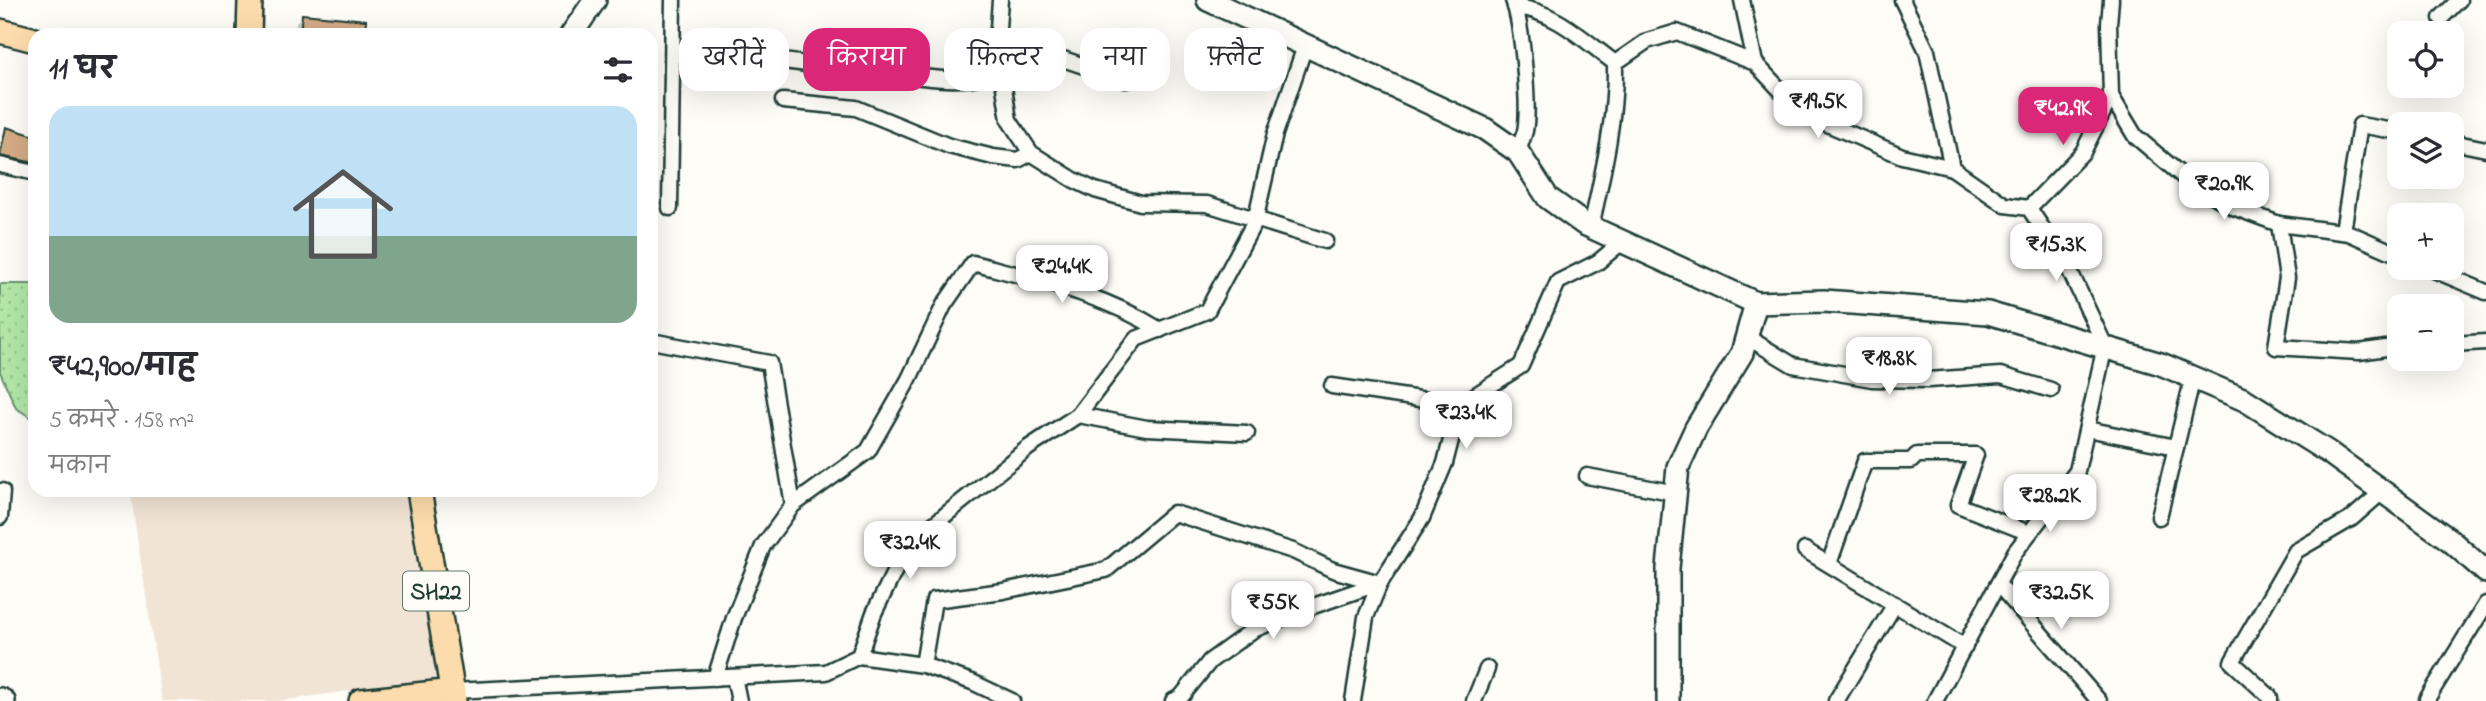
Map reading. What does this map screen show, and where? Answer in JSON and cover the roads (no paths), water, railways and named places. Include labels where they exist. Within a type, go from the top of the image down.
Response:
[{"type":"main road","points":[[249,28],[250,0]]},
{"type":"main road","points":[[0,31],[28,38]]},
{"type":"main road","points":[[0,43],[28,50]]},
{"type":"main road","name":"SH22","points":[[420,497],[454,696]]},
{"type":"main road","points":[[360,701],[454,696]]},
{"type":"street","points":[[576,28],[595,0]]},
{"type":"street","points":[[670,208],[673,0]]},
{"type":"street","points":[[998,28],[1000,0]]},
{"type":"street","points":[[1208,0],[1486,129],[1518,152],[1548,198],[1591,227],[1756,303],[1824,301],[1988,313],[2161,364],[2245,400],[2328,452],[2383,491],[2451,541],[2486,572]]},
{"type":"street","points":[[1742,0],[1755,63]]},
{"type":"street","points":[[1902,0],[1927,51],[1952,168]]},
{"type":"street","points":[[2029,208],[2083,152],[2111,96],[2111,0]]},
{"type":"street","points":[[2441,18],[2459,0]]},
{"type":"street","points":[[1518,152],[1525,130],[1525,86],[1514,3],[1555,19],[1615,63]]},
{"type":"street","points":[[1615,63],[1647,41],[1677,32],[1755,63],[1802,113],[1902,156],[1952,168],[2005,205],[2029,208],[2069,268],[2105,346],[2077,471],[2015,552],[1935,701]]},
{"type":"street","points":[[859,656],[874,613],[907,546],[1028,449],[1078,415],[1136,339],[1207,311],[1255,221],[1275,134],[1305,46]]},
{"type":"street","points":[[673,50],[728,53],[855,71],[944,78]]},
{"type":"street","points":[[1591,227],[1604,165],[1616,83],[1615,63]]},
{"type":"street","points":[[1004,91],[1009,120],[1031,153],[1074,180],[1096,190],[1141,203],[1207,204],[1325,241]]},
{"type":"street","points":[[2111,96],[2135,136],[2186,178],[2233,207],[2279,223],[2343,231],[2387,250]]},
{"type":"street","points":[[783,101],[856,108],[923,137],[993,157],[1018,160],[1031,153]]},
{"type":"street","points":[[2343,231],[2360,125],[2387,130]]},
{"type":"street","points":[[2464,144],[2486,149]]},
{"type":"street","points":[[0,165],[28,171]]},
{"type":"street","points":[[2279,223],[2287,278],[2276,347],[2359,352],[2387,348]]},
{"type":"street","points":[[1332,386],[1460,405],[1521,366],[1558,282],[1598,261],[1623,241]]},
{"type":"street","points":[[715,678],[734,618],[763,546],[793,505],[868,451],[909,379],[944,305],[973,263],[1065,287],[1130,311],[1160,330]]},
{"type":"street","points":[[2458,280],[2486,292]]},
{"type":"street","points":[[1668,701],[1668,568],[1678,467],[1696,428],[1742,353],[1756,303]]},
{"type":"street","points":[[1747,337],[1793,365],[1872,379],[1928,380],[2001,375],[2051,390]]},
{"type":"street","points":[[658,342],[769,363],[793,505]]},
{"type":"street","points":[[2464,343],[2486,342]]},
{"type":"street","points":[[2159,517],[2193,377]]},
{"type":"street","points":[[1353,701],[1366,617],[1380,583],[1422,518],[1444,463],[1460,405]]},
{"type":"street","points":[[1078,415],[1147,428],[1247,433]]},
{"type":"street","points":[[2087,429],[2176,447]]},
{"type":"street","points":[[1829,564],[1865,461],[1911,461],[1917,455],[1976,456],[1958,505],[2029,533]]},
{"type":"street","points":[[1587,476],[1676,494]]},
{"type":"street","points":[[0,491],[0,517]]},
{"type":"street","points":[[2270,701],[2270,697],[2232,662],[2296,551],[2351,519],[2383,491]]},
{"type":"street","points":[[923,666],[934,600],[1003,591],[1105,570],[1174,513],[1293,551],[1333,570],[1380,583]]},
{"type":"street","points":[[1805,550],[1965,647]]},
{"type":"street","points":[[1173,701],[1181,697],[1210,660],[1254,631],[1299,611],[1380,583]]},
{"type":"street","points":[[1998,584],[2099,701]]},
{"type":"street","points":[[1836,701],[1895,604]]},
{"type":"street","points":[[2427,698],[2486,604]]},
{"type":"street","points":[[454,696],[826,672],[859,656],[923,666],[972,682],[1012,701]]},
{"type":"street","points":[[1474,701],[1487,669]]},
{"type":"street","points":[[734,677],[739,701]]}]
